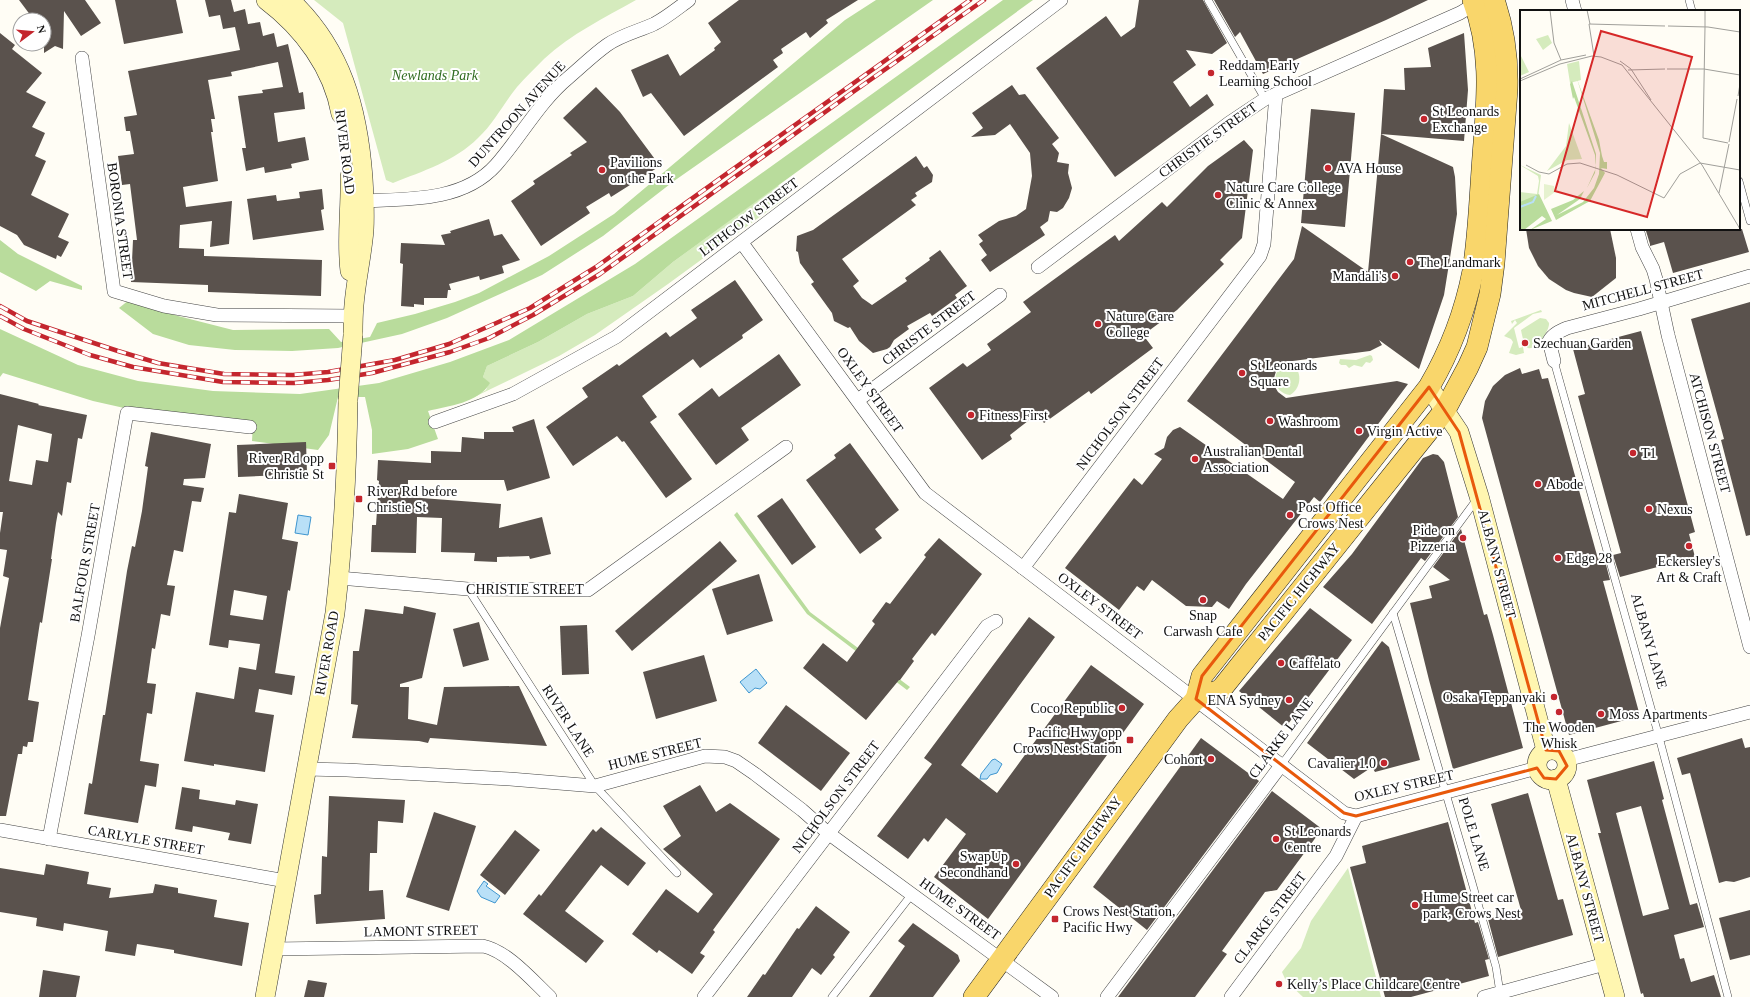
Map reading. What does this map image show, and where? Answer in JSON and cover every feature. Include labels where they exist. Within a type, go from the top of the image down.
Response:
[{"type":"main road","name":"RIVER ROAD","points":[[265,997],[335,613],[348,454],[348,400],[354,310],[363,236],[340,108],[332,84],[322,63],[308,41],[293,24],[266,0]]},
{"type":"main road","name":"RIVER ROAD","points":[[290,0],[305,14],[320,33],[346,82],[354,111],[359,141],[357,201]]},
{"type":"main road","name":"PACIFIC HIGHWAY","points":[[974,997],[1142,766],[1178,719],[1196,699],[1202,676],[1429,387],[1442,363],[1456,331],[1469,287],[1476,247],[1488,75],[1482,30],[1481,1]]},
{"type":"main road","name":"PACIFIC HIGHWAY","points":[[1196,699],[1220,690],[1223,687],[1445,410],[1468,367],[1477,346],[1488,302],[1494,263],[1508,74],[1504,38],[1481,1]]},
{"type":"main road","name":"ALBANY STREET","points":[[1429,387],[1459,432],[1479,496],[1546,750]]},
{"type":"main road","points":[[1546,750],[1559,751],[1566,760],[1567,766],[1565,772],[1556,779],[1544,778],[1539,774],[1536,768],[1538,757],[1546,750]]},
{"type":"main road","name":"ALBANY STREET","points":[[1556,779],[1615,997]]},
{"type":"street","name":"DUNTROON AVENUE","points":[[357,201],[431,197],[459,190],[477,182],[496,165],[532,118],[566,80],[608,45],[655,23],[689,0]]},
{"type":"street","name":"LITHGOW STREET","points":[[435,422],[459,415],[513,394],[616,337],[1061,0]]},
{"type":"street","points":[[1572,0],[1575,10]]},
{"type":"street","name":"CHRISTIE STREET","points":[[1038,267],[1229,123],[1270,97],[1460,13],[1481,1]]},
{"type":"street","name":"BORONIA STREET","points":[[82,58],[114,291],[164,306],[217,315],[354,310]]},
{"type":"street","name":"NICHOLSON STREET","points":[[1023,568],[1260,256],[1264,244],[1270,97]]},
{"type":"street","name":"ATCHISON STREET","points":[[1637,230],[1642,247],[1653,269],[1662,302],[1668,335],[1750,647]]},
{"type":"street","name":"OXLEY STREET","points":[[742,243],[925,493],[1282,764],[1344,813],[1356,816],[1536,768]]},
{"type":"street","name":"MITCHELL STREET","points":[[1549,341],[1557,332],[1567,328],[1750,276]]},
{"type":"street","name":"CHRISTE STREET","points":[[858,400],[1000,295]]},
{"type":"street","name":"ALBANY LANE","points":[[1549,341],[1554,361]]},
{"type":"street","name":"BALFOUR STREET","points":[[50,839],[88,636],[127,413],[250,427]]},
{"type":"street","name":"CHRISTIE STREET","points":[[339,578],[468,589],[588,590],[786,447]]},
{"type":"street","name":"NICHOLSON STREET","points":[[704,997],[987,626],[996,621]]},
{"type":"street","points":[[1566,760],[1659,737],[1750,712]]},
{"type":"street","name":"HUME STREET","points":[[306,769],[510,779],[595,786],[705,756],[725,757],[736,761],[755,774],[802,810],[828,833],[1001,958],[1052,997]]},
{"type":"street","name":"CLARKE LANE","points":[[1107,997],[1282,764]]},
{"type":"street","name":"CLARKE STREET","points":[[1231,997],[1336,856],[1356,816]]},
{"type":"street","name":"CARLYLE STREET","points":[[0,830],[286,881]]},
{"type":"street","name":"LAMONT STREET","points":[[273,949],[483,946],[493,948],[505,956],[550,997]]},
{"type":"street","points":[[1484,997],[1500,995],[1606,964]]},
{"type":"lane","points":[[1208,0],[1270,97]]},
{"type":"lane","points":[[1689,0],[1692,10]]},
{"type":"lane","points":[[1740,185],[1750,221]]},
{"type":"lane","name":"ALBANY LANE","points":[[1554,361],[1659,737],[1728,997]]},
{"type":"lane","name":"CLARKE LANE","points":[[1282,764],[1479,496]]},
{"type":"lane","name":"RIVER LANE","points":[[468,589],[595,786],[677,873]]},
{"type":"lane","name":"POLE LANE","points":[[1393,613],[1445,793],[1452,811],[1496,967],[1500,995]]},
{"type":"lane","points":[[1464,881],[1471,880]]},
{"type":"lane","points":[[832,997],[912,894]]},
{"type":"highlighted area","points":[[1429,387],[1459,432],[1546,750],[1559,751],[1567,766],[1556,779],[1544,778],[1537,768],[1356,816],[1344,813],[1196,699],[1202,676]]},
{"type":"green space","name":"Newlands Park","points":[[314,0],[636,0],[577,34],[554,50],[517,87],[489,126],[469,146],[438,165],[393,183],[386,180],[343,23]]},
{"type":"green space","points":[[876,0],[933,0],[674,181],[603,236],[542,275],[447,318],[402,334],[338,348],[292,351],[235,350],[189,345],[153,334],[119,308],[129,300],[178,316],[233,330],[329,329],[341,342],[370,337],[377,323],[415,314],[479,293],[549,256],[614,214],[845,20]]},
{"type":"green space","points":[[1003,0],[1033,0],[673,262],[633,296],[587,314],[538,342],[487,366],[483,377],[490,383],[485,390],[462,403],[428,411],[438,439],[408,449],[372,454],[372,430],[365,397],[338,397],[329,435],[318,450],[252,441],[253,423],[142,412],[93,401],[3,373],[0,377],[0,329],[78,365],[138,381],[213,391],[300,394],[379,383],[450,362],[509,340],[635,264]]},
{"type":"green space","points":[[778,185],[787,197],[595,335],[559,356],[470,399],[486,390],[489,383],[483,377],[487,366],[538,342],[587,314],[633,296],[673,262]]},
{"type":"green space","points":[[0,240],[18,254],[82,286],[82,290],[50,281],[36,291],[0,272]]},
{"type":"green space","points":[[1541,310],[1542,312],[1533,314],[1514,328],[1519,348],[1523,347],[1524,353],[1516,355],[1509,353],[1513,342],[1511,339],[1504,336],[1517,323],[1515,320],[1512,324],[1511,321]]},
{"type":"green space","points":[[1540,318],[1546,319],[1549,326],[1542,339],[1535,346],[1528,348],[1524,343],[1521,330]]},
{"type":"green space","points":[[1370,355],[1372,356],[1373,360],[1370,363],[1366,362],[1362,367],[1354,365],[1349,368],[1346,365],[1341,365],[1339,363],[1340,359],[1356,360]]},
{"type":"green space","points":[[1285,364],[1290,364],[1295,367],[1299,375],[1298,386],[1290,395],[1280,390],[1276,382],[1277,372]]},
{"type":"green space","points":[[737,512],[810,612],[910,687],[907,690],[807,614],[734,515]]},
{"type":"green space","points":[[1348,868],[1381,997],[1303,997],[1286,981],[1282,972],[1301,948],[1311,921]]},
{"type":"water","points":[[298,515],[311,517],[308,535],[295,533]]},
{"type":"water","points":[[756,669],[767,683],[760,689],[755,688],[749,693],[740,682]]},
{"type":"water","points":[[995,759],[1002,764],[997,773],[990,775],[987,779],[980,779],[981,774],[992,760]]},
{"type":"water","points":[[484,881],[488,884],[486,886],[500,896],[495,903],[481,897],[477,891]]},
{"type":"building","points":[[19,0],[85,0],[101,23],[81,36],[64,11],[63,49],[55,46],[52,48],[52,12],[28,12]]},
{"type":"building","points":[[115,0],[176,0],[183,33],[124,44]]},
{"type":"building","points":[[205,0],[231,0],[234,12],[245,9],[248,24],[260,22],[263,36],[274,33],[277,47],[288,44],[299,93],[303,92],[305,109],[274,113],[278,142],[305,137],[309,160],[291,164],[292,168],[265,173],[264,167],[246,171],[242,148],[246,148],[238,96],[263,93],[262,90],[283,87],[278,62],[231,72],[232,76],[208,80],[215,119],[211,119],[213,132],[211,132],[218,181],[183,187],[186,207],[232,201],[229,244],[210,247],[212,221],[180,225],[179,248],[204,249],[204,256],[322,260],[321,296],[208,292],[208,285],[131,282],[133,240],[137,240],[130,184],[122,185],[118,156],[134,154],[130,131],[126,131],[124,117],[137,115],[128,71],[240,50],[235,27],[223,29],[220,15],[209,17]]},
{"type":"building","name":"Pavilions on the Park","points":[[739,0],[858,0],[826,20],[828,23],[810,38],[806,32],[781,49],[783,53],[773,60],[778,67],[684,136],[651,93],[643,97],[631,70],[668,54],[680,76],[715,50],[714,48],[721,42],[708,23]]},
{"type":"building","points":[[1139,0],[1203,0],[1227,43],[1212,54],[1186,50],[1196,65],[1173,82],[1190,107],[1207,94],[1214,105],[1115,177],[1036,68],[1106,16],[1121,37],[1135,27]]},
{"type":"building","points":[[1214,0],[1428,0],[1263,74],[1240,32],[1235,37]]},
{"type":"building","points":[[0,33],[12,43],[12,52],[16,52],[42,73],[26,92],[46,102],[32,127],[45,133],[35,156],[46,161],[31,195],[69,214],[58,237],[69,242],[61,257],[57,255],[56,259],[24,245],[17,235],[0,226]]},
{"type":"building","points":[[1464,33],[1468,90],[1464,141],[1381,134],[1384,89],[1405,90],[1404,68],[1431,67],[1428,48]]},
{"type":"building","points":[[1012,85],[1019,95],[1025,94],[1059,138],[1052,144],[1059,153],[1057,162],[1069,164],[1068,173],[1072,188],[1069,198],[1063,208],[1057,212],[1050,211],[1048,221],[1040,227],[1045,235],[990,272],[981,260],[987,255],[979,244],[983,241],[978,235],[999,221],[1016,216],[1026,209],[1032,176],[1030,153],[1010,124],[995,135],[971,137],[983,128],[972,113]]},
{"type":"building","name":"Pavilions on the Park","points":[[596,87],[620,112],[660,166],[611,197],[609,193],[586,207],[590,213],[541,246],[511,201],[535,184],[533,181],[572,155],[570,153],[587,142],[563,118]]},
{"type":"building","name":"AVA House","points":[[1311,109],[1355,113],[1345,227],[1301,223]]},
{"type":"building","points":[[1381,134],[1453,167],[1455,177],[1457,214],[1444,295],[1419,369],[1379,340],[1382,345],[1370,351],[1285,362],[1277,368],[1274,378],[1275,387],[1278,392],[1286,398],[1397,381],[1408,384],[1320,502],[1314,497],[1246,584],[1229,609],[1217,601],[1212,607],[1186,606],[1152,580],[1144,591],[1137,586],[1119,610],[1065,568],[1134,478],[1142,485],[1162,459],[1154,454],[1164,448],[1167,437],[1173,430],[1180,427],[1283,499],[1295,482],[1187,401],[1294,259],[1302,226],[1368,272]]},
{"type":"building","points":[[1244,140],[1253,150],[1242,238],[1220,260],[1224,264],[1177,310],[1143,335],[1153,348],[1091,394],[1089,391],[1044,423],[1037,414],[1010,435],[1012,439],[982,460],[929,388],[963,363],[967,367],[991,350],[987,344],[1031,312],[1023,302],[1115,235],[1119,241],[1162,202],[1167,207],[1208,166]]},
{"type":"building","points":[[916,156],[924,168],[927,166],[933,175],[932,182],[915,193],[917,196],[911,200],[916,205],[842,259],[859,281],[853,286],[862,298],[872,305],[907,281],[905,278],[930,260],[929,258],[940,250],[967,286],[955,295],[957,298],[932,316],[930,313],[907,326],[909,329],[894,340],[890,347],[873,353],[859,341],[850,327],[848,328],[834,321],[832,313],[811,284],[814,282],[800,263],[798,252],[796,251],[797,236],[813,230]]},
{"type":"building","points":[[322,189],[324,209],[321,210],[324,230],[253,240],[247,199],[276,195],[277,201],[300,198],[299,192]]},
{"type":"building","points":[[489,219],[494,236],[502,234],[520,260],[502,266],[504,273],[480,280],[479,276],[449,284],[451,290],[448,290],[447,298],[424,298],[424,305],[414,304],[414,307],[401,306],[403,264],[400,263],[401,243],[445,245],[441,235],[451,233],[450,231]]},
{"type":"building","points":[[1742,229],[1749,252],[1673,273],[1664,242],[1650,246],[1646,231]]},
{"type":"building","points":[[1526,230],[1610,230],[1616,258],[1616,278],[1592,297],[1574,293],[1566,290],[1549,279],[1538,266],[1529,248]]},
{"type":"building","points":[[735,280],[763,320],[742,335],[743,338],[700,368],[693,359],[642,396],[657,417],[650,422],[692,479],[666,498],[624,441],[622,442],[617,436],[573,466],[546,427],[588,397],[582,388],[617,364],[619,366],[666,332],[670,337],[697,318],[691,310]]},
{"type":"building","points":[[1750,302],[1750,535],[1746,536],[1721,440],[1724,439],[1691,319]]},
{"type":"building","points":[[1641,331],[1695,532],[1689,534],[1695,557],[1620,577],[1613,555],[1621,553],[1578,396],[1585,394],[1573,349]]},
{"type":"building","points":[[779,354],[801,385],[741,428],[749,440],[716,465],[678,414],[712,388],[719,397]]},
{"type":"building","points":[[1520,368],[1522,374],[1539,369],[1542,379],[1548,378],[1598,559],[1604,557],[1610,580],[1603,581],[1640,716],[1569,735],[1482,418],[1485,401],[1493,386],[1505,375]]},
{"type":"building","points":[[0,394],[39,404],[38,405],[87,415],[82,439],[78,438],[71,483],[67,482],[62,516],[58,512],[56,523],[42,623],[40,622],[28,700],[39,702],[33,742],[28,742],[27,747],[23,746],[22,754],[18,754],[6,816],[0,816],[0,628],[9,578],[3,576],[7,550],[0,549],[0,533],[3,512],[0,512]],"holes":[[[18,425],[52,434],[48,462],[36,460],[32,485],[9,481]]]},
{"type":"building","points":[[534,419],[550,478],[507,491],[504,480],[408,480],[408,497],[501,504],[499,528],[542,517],[551,554],[530,559],[529,556],[497,557],[497,562],[474,561],[475,553],[441,552],[442,518],[417,517],[416,553],[371,552],[372,525],[376,525],[379,481],[377,480],[378,460],[431,463],[431,451],[461,452],[462,437],[484,439],[484,432],[514,432],[512,427]]},
{"type":"building","points":[[151,432],[211,444],[205,478],[184,479],[183,485],[204,488],[201,502],[192,501],[183,552],[174,550],[167,585],[175,586],[170,616],[161,614],[155,649],[152,648],[147,683],[156,684],[152,714],[147,713],[140,761],[159,764],[156,787],[145,785],[138,823],[84,814],[89,783],[92,784],[103,715],[105,715],[127,571],[132,546],[135,547],[142,511],[148,467],[145,466]]},
{"type":"building","points":[[306,442],[307,474],[238,477],[237,445]]},
{"type":"building","points":[[850,443],[899,510],[875,529],[882,538],[860,554],[806,480],[836,458],[834,455]]},
{"type":"building","points":[[1433,454],[1438,455],[1444,462],[1458,517],[1425,561],[1421,558],[1372,624],[1323,587],[1352,554],[1423,458]]},
{"type":"building","points":[[239,494],[288,503],[282,539],[298,542],[290,591],[288,590],[275,673],[295,676],[292,695],[259,689],[255,712],[274,715],[265,772],[184,761],[196,692],[234,699],[239,667],[256,670],[260,644],[229,640],[228,648],[209,645],[229,512],[236,513]],"holes":[[[234,590],[267,596],[263,620],[230,615]]]},
{"type":"building","points":[[782,498],[816,547],[792,565],[757,516]]},
{"type":"building","points":[[1461,529],[1484,615],[1487,614],[1493,635],[1523,748],[1453,769],[1410,603],[1432,598],[1429,586],[1450,580],[1433,567]]},
{"type":"building","points":[[939,538],[982,574],[935,636],[932,633],[912,659],[914,661],[900,680],[866,720],[803,668],[823,643],[847,662],[875,624],[872,621],[886,602],[890,604],[926,557],[924,555]]},
{"type":"building","points":[[720,541],[737,561],[632,651],[615,631]]},
{"type":"building","points":[[759,574],[773,621],[727,635],[712,589]]},
{"type":"building","points":[[404,606],[436,613],[422,678],[400,684],[400,687],[409,687],[408,719],[437,725],[444,687],[519,686],[547,746],[430,738],[428,743],[419,741],[352,738],[358,705],[351,704],[353,651],[359,651],[365,609],[403,614]]},
{"type":"building","points":[[1310,608],[1352,640],[1285,728],[1239,691]]},
{"type":"building","points":[[1029,617],[1055,637],[961,765],[997,793],[1091,665],[1144,704],[988,919],[934,877],[966,834],[946,818],[928,842],[924,838],[908,859],[877,836],[932,764],[924,758]]},
{"type":"building","points":[[479,622],[489,660],[463,667],[453,629]]},
{"type":"building","points":[[587,625],[589,674],[562,675],[560,626]]},
{"type":"building","points":[[1382,641],[1389,647],[1420,760],[1375,772],[1372,767],[1354,779],[1307,743]]},
{"type":"building","points":[[704,655],[717,701],[656,719],[643,672]]},
{"type":"building","points":[[786,705],[850,753],[821,791],[758,743]]},
{"type":"building","points":[[1201,738],[1259,781],[1147,930],[1093,887]]},
{"type":"building","points":[[1742,738],[1745,748],[1750,747],[1750,877],[1734,882],[1726,881],[1719,883],[1690,773],[1682,775],[1677,758]]},
{"type":"building","points":[[1654,761],[1664,799],[1662,800],[1690,905],[1697,903],[1704,927],[1674,935],[1680,959],[1684,958],[1691,982],[1714,975],[1721,997],[1644,997],[1643,993],[1641,994],[1598,833],[1601,833],[1587,780]],"holes":[[[1641,806],[1669,909],[1643,916],[1616,813]]]},
{"type":"building","points":[[700,785],[716,812],[730,803],[780,839],[713,930],[715,932],[700,953],[705,956],[692,974],[659,950],[657,953],[632,934],[666,889],[698,913],[713,894],[663,849],[681,836],[663,806]]},
{"type":"building","points":[[182,787],[200,790],[199,799],[235,805],[236,800],[258,804],[251,844],[228,840],[230,833],[193,826],[192,832],[175,829]]},
{"type":"building","points":[[1272,791],[1322,829],[1277,890],[1265,892],[1222,951],[1227,954],[1195,997],[1118,997]]},
{"type":"building","points":[[1528,793],[1558,900],[1563,899],[1573,935],[1498,957],[1488,919],[1521,910],[1491,804]]},
{"type":"building","points":[[329,796],[405,800],[403,823],[378,821],[377,853],[370,853],[369,891],[383,890],[385,919],[316,924],[314,895],[321,894],[322,856],[327,857]]},
{"type":"building","points":[[434,812],[476,826],[449,911],[406,897]]},
{"type":"building","name":"Hume Street car park, Crows Nest","points":[[1448,822],[1475,923],[1478,922],[1489,959],[1485,960],[1489,976],[1411,997],[1385,997],[1350,867],[1366,863],[1362,846]]},
{"type":"building","points":[[601,827],[646,863],[628,886],[601,865],[565,911],[604,941],[586,963],[523,914],[539,894],[541,896],[593,829],[596,832]]},
{"type":"building","points":[[515,830],[540,850],[505,895],[480,875]]},
{"type":"building","points":[[46,864],[89,872],[87,884],[111,888],[109,898],[153,893],[155,884],[178,888],[178,893],[217,900],[214,917],[249,923],[242,966],[174,953],[174,950],[137,944],[135,956],[105,951],[108,931],[64,923],[63,931],[36,926],[37,918],[0,912],[0,868],[44,875]]},
{"type":"building","points":[[816,906],[850,932],[833,955],[835,957],[821,975],[812,968],[792,997],[747,997],[763,974],[765,975],[797,928],[799,929]]},
{"type":"building","points":[[1750,910],[1750,955],[1730,960],[1719,918]]},
{"type":"building","points":[[913,923],[958,955],[960,961],[933,997],[869,997],[905,946],[898,941]]},
{"type":"building","points":[[43,970],[80,976],[76,997],[39,997]]},
{"type":"building","points":[[308,980],[327,983],[324,997],[304,997]]},
{"type":"railway","points":[[0,306],[27,321],[118,351],[158,363],[224,374],[293,375],[328,372],[395,360],[449,344],[530,308],[596,267],[970,0]]},
{"type":"railway","points":[[0,316],[24,329],[90,355],[133,367],[223,382],[294,383],[328,380],[372,373],[450,352],[489,338],[533,315],[600,274],[984,0]]},
{"type":"place","name":"Reddam Early Learning School","points":[[1211,73]]},
{"type":"place","name":"St Leonards Exchange","points":[[1424,119]]},
{"type":"place","name":"AVA House","points":[[1328,168]]},
{"type":"place","name":"Pavilions on the Park","points":[[602,170]]},
{"type":"place","name":"Nature Care College Clinic & Annex","points":[[1218,195]]},
{"type":"place","name":"The Landmark","points":[[1410,262]]},
{"type":"place","name":"Mandali's","points":[[1395,276]]},
{"type":"place","name":"Nature Care College","points":[[1098,324]]},
{"type":"place","name":"Szechuan Garden","points":[[1525,343]]},
{"type":"place","name":"St Leonards Square","points":[[1242,373]]},
{"type":"place","name":"Fitness First","points":[[971,415]]},
{"type":"place","name":"Washroom","points":[[1270,421]]},
{"type":"place","name":"Virgin Active","points":[[1359,431]]},
{"type":"place","name":"T1","points":[[1633,453]]},
{"type":"place","name":"Australian Dental Association","points":[[1195,459]]},
{"type":"place","name":"River Rd opp Christie St","points":[[332,466]]},
{"type":"place","name":"Abode","points":[[1538,484]]},
{"type":"place","name":"River Rd before Christie St","points":[[359,499]]},
{"type":"place","name":"Nexus","points":[[1649,509]]},
{"type":"place","name":"Post Office Crows Nest","points":[[1290,515]]},
{"type":"place","name":"Pide on Pizzeria","points":[[1463,538]]},
{"type":"place","name":"Eckersley's Art & Craft","points":[[1689,546]]},
{"type":"place","name":"Edge 28","points":[[1558,558]]},
{"type":"place","name":"Snap Carwash Cafe","points":[[1203,600]]},
{"type":"place","name":"Caffelato","points":[[1281,663]]},
{"type":"place","name":"Osaka Teppanyaki","points":[[1554,697]]},
{"type":"place","name":"ENA Sydney","points":[[1289,700]]},
{"type":"place","name":"Coco Republic","points":[[1122,708]]},
{"type":"place","name":"The Wooden Whisk","points":[[1559,712]]},
{"type":"place","name":"Moss Apartments","points":[[1601,714]]},
{"type":"place","name":"Pacific Hwy opp Crows Nest Station","points":[[1130,740]]},
{"type":"place","name":"Cohort","points":[[1211,759]]},
{"type":"place","name":"Cavalier 1.0","points":[[1384,763]]},
{"type":"place","name":"St Leonards Centre","points":[[1276,839]]},
{"type":"place","name":"SwapUp Secondhand","points":[[1016,864]]},
{"type":"place","name":"Hume Street car park, Crows Nest","points":[[1415,905]]},
{"type":"place","name":"Crows Nest Station, Pacific Hwy","points":[[1055,919]]},
{"type":"place","name":"Kelly’s Place Childcare Centre","points":[[1279,984]]}]
